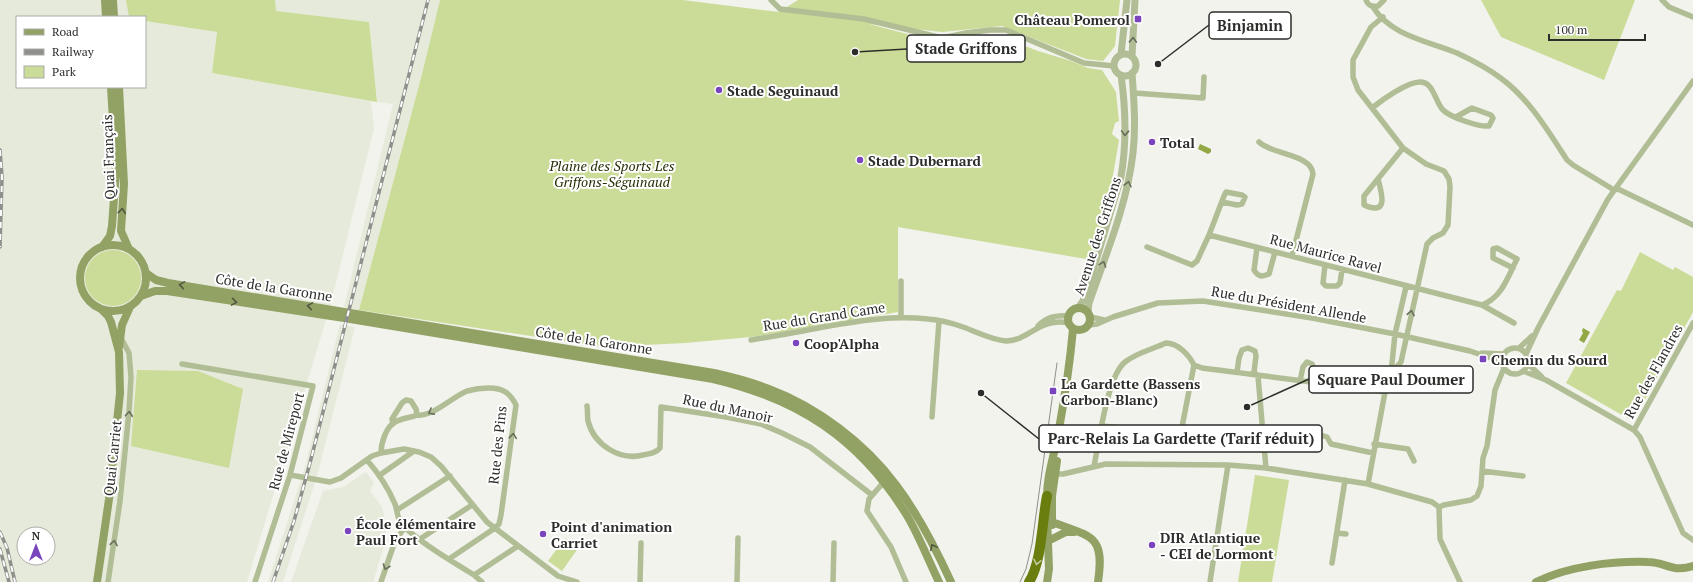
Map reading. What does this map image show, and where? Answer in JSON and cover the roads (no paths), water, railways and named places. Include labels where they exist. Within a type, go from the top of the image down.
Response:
[{"type":"highway","points":[[1029,582],[1035,568],[1038,554],[1047,496]]},
{"type":"main road","points":[[105,0],[106,16]]},
{"type":"main road","points":[[113,0],[114,16]]},
{"type":"main road","name":"Quai Français","points":[[102,246],[110,236],[112,226],[116,171],[111,88]]},
{"type":"main road","name":"Quai Français","points":[[119,88],[124,171],[121,231],[129,249]]},
{"type":"main road","points":[[120,245],[129,249],[137,255],[143,263],[146,273],[146,281],[141,296],[130,307],[120,310],[110,311],[101,309],[92,304],[85,296],[81,287],[81,267],[86,258],[93,251],[102,246],[120,245]]},
{"type":"main road","name":"Côte de la Garonne","points":[[146,273],[156,280],[168,283],[691,369],[742,380],[770,389],[797,402],[822,417],[867,452],[896,485],[914,511],[951,582]]},
{"type":"main road","name":"Côte de la Garonne","points":[[141,296],[155,291],[167,291],[689,375],[741,386],[768,395],[788,404],[819,422],[862,457],[884,482],[907,515],[939,582]]},
{"type":"main road","name":"Quai Carriet","points":[[98,582],[119,414],[119,352],[122,325],[130,307]]},
{"type":"main road","points":[[1078,308],[1088,321],[1070,323],[1072,310],[1078,308]]},
{"type":"main road","name":"Quai Carriet","points":[[101,309],[108,316],[111,322],[119,352]]},
{"type":"main road","name":"Avenue des Griffons","points":[[1072,352],[1088,321]]},
{"type":"main road","name":"Avenue des Griffons","points":[[1059,428],[1072,352],[1070,323]]},
{"type":"main road","points":[[1052,582],[1052,496],[1056,474],[1059,428]]},
{"type":"main road","points":[[1047,582],[1049,569],[1047,496],[1059,428]]},
{"type":"main road","points":[[1052,522],[1081,533],[1092,539],[1099,548],[1100,563],[1098,582]]},
{"type":"main road","points":[[1052,539],[1066,532],[1081,533]]},
{"type":"main road","points":[[1536,582],[1560,573],[1582,568],[1615,564],[1650,562],[1678,569],[1692,565]]},
{"type":"street","points":[[771,0],[780,9],[864,19],[942,38],[966,33],[1006,30],[1084,63],[1114,66]]},
{"type":"street","points":[[1121,54],[1127,0]]},
{"type":"street","points":[[1132,56],[1129,54],[1121,54],[1115,59],[1114,66],[1116,72],[1127,76],[1132,74],[1136,65],[1132,56],[1135,0]]},
{"type":"street","points":[[1366,0],[1369,5],[1374,7],[1377,13],[1399,32],[1458,54],[1502,78],[1522,97],[1542,121],[1567,160],[1614,190],[1618,189],[1693,225]]},
{"type":"street","points":[[1662,0],[1669,7],[1693,17]]},
{"type":"street","points":[[1374,7],[1383,2],[1383,18]]},
{"type":"street","points":[[1383,18],[1371,27],[1353,60],[1353,77],[1358,90],[1403,148],[1426,164],[1444,171],[1449,178],[1450,188],[1448,225],[1443,233],[1433,238],[1427,244],[1401,362],[1391,373]]},
{"type":"street","points":[[1125,22],[1133,23]]},
{"type":"street","name":"Avenue des Griffons","points":[[1088,321],[1089,303],[1116,227],[1131,172],[1135,132],[1132,74]]},
{"type":"street","name":"Avenue des Griffons","points":[[1078,308],[1083,300],[1090,281],[1124,160],[1126,123],[1121,75]]},
{"type":"street","points":[[1134,93],[1203,98],[1204,77]]},
{"type":"street","points":[[1546,380],[1528,364],[1526,354],[1538,328],[1614,190],[1693,81]]},
{"type":"street","points":[[1372,108],[1412,83],[1421,82],[1428,84],[1443,111],[1456,117],[1482,126],[1489,126],[1493,118],[1491,115],[1472,108],[1456,117]]},
{"type":"street","points":[[1259,142],[1264,148],[1307,162],[1313,169],[1292,256]]},
{"type":"street","points":[[1378,179],[1382,200],[1378,209],[1373,209],[1364,205],[1364,196],[1403,148]]},
{"type":"street","points":[[1147,247],[1192,265],[1197,260],[1209,235],[1222,202]]},
{"type":"street","name":"Rue Maurice Ravel","points":[[1209,235],[1482,305],[1514,323]]},
{"type":"street","points":[[1257,248],[1254,270],[1256,275],[1263,277],[1269,274],[1275,252]]},
{"type":"street","points":[[1325,265],[1323,283],[1326,286],[1337,286],[1340,283],[1342,270]]},
{"type":"street","points":[[1482,305],[1496,298],[1513,268]]},
{"type":"street","points":[[901,280],[901,317]]},
{"type":"street","points":[[1368,484],[1374,444],[1385,392],[1391,373],[1395,334],[1406,286]]},
{"type":"street","name":"Rue du Président Allende","points":[[1088,321],[1097,324],[1104,320],[1158,303],[1203,301],[1312,318],[1395,334],[1470,351],[1502,362]]},
{"type":"street","name":"Rue du Grand Came","points":[[751,340],[849,322],[901,317],[939,321],[1004,340],[1014,340],[1038,326],[1048,318],[1058,315],[1070,323]]},
{"type":"street","points":[[932,417],[939,321]]},
{"type":"street","name":"Rue des Flandres","points":[[1634,430],[1693,323]]},
{"type":"street","points":[[1528,364],[1523,371],[1517,374],[1510,373],[1504,368],[1502,362],[1504,354],[1510,349],[1519,348],[1538,328]]},
{"type":"street","name":"Quai Carriet","points":[[108,582],[120,501],[130,412],[131,377],[129,352],[121,338]]},
{"type":"street","points":[[1094,466],[1102,426],[1112,383],[1116,373],[1123,363],[1132,357],[1166,343],[1172,343],[1191,359],[1194,365],[1182,428],[1177,433],[1102,426]]},
{"type":"street","points":[[1237,372],[1242,350],[1248,348],[1255,351],[1256,356],[1254,372],[1258,376],[1266,468]]},
{"type":"street","points":[[1519,348],[1526,354]]},
{"type":"street","name":"Rue du Président Allende","points":[[1470,351],[1504,354]]},
{"type":"street","points":[[1300,381],[1303,367],[1307,362],[1312,364],[1314,369],[1312,381]]},
{"type":"street","name":"Rue de Mireport","points":[[182,364],[313,386],[290,474],[255,582]]},
{"type":"street","points":[[1194,365],[1258,376],[1312,381],[1385,392]]},
{"type":"street","points":[[1440,508],[1444,505],[1471,500],[1477,496],[1480,486],[1483,458],[1487,446],[1494,390],[1500,380],[1504,368]]},
{"type":"street","points":[[1523,371],[1546,380],[1634,430],[1640,437],[1683,533],[1693,540]]},
{"type":"street","points":[[1391,373],[1433,380]]},
{"type":"street","points":[[1500,380],[1510,373]]},
{"type":"street","name":"Rue des Pins","points":[[393,424],[416,415],[426,415],[458,395],[480,388],[496,388],[505,391],[512,397],[516,405],[512,444],[508,460],[502,515],[499,524],[495,528]]},
{"type":"street","points":[[381,453],[381,446],[385,436],[393,424],[392,419],[394,414],[402,403],[406,400],[413,403],[416,409],[416,415]]},
{"type":"street","name":"Rue du Manoir","points":[[587,406],[588,422],[598,439],[605,447],[622,456],[640,456],[657,451],[660,448],[661,407],[679,409],[761,424],[775,430],[810,447],[874,493]]},
{"type":"street","points":[[1311,432],[1327,437],[1331,444],[1373,454]]},
{"type":"street","points":[[1374,444],[1408,449],[1414,461]]},
{"type":"street","points":[[290,474],[330,482],[341,478],[367,460],[381,453],[404,449],[431,457],[450,476],[487,522],[558,579],[577,582]]},
{"type":"street","points":[[380,475],[414,451]]},
{"type":"street","points":[[367,460],[380,475],[397,510],[400,521],[405,527],[482,582]]},
{"type":"street","points":[[1056,474],[1063,474],[1106,464],[1228,465],[1266,468],[1368,484],[1432,502],[1440,508]]},
{"type":"street","points":[[1210,582],[1228,465]]},
{"type":"street","points":[[1482,471],[1523,476]]},
{"type":"street","points":[[397,510],[450,476]]},
{"type":"street","points":[[1332,563],[1345,480]]},
{"type":"street","points":[[896,485],[884,482],[867,504],[867,511],[891,546],[906,582]]},
{"type":"street","points":[[874,493],[892,493]]},
{"type":"street","points":[[420,539],[472,505]]},
{"type":"street","points":[[1440,508],[1440,540],[1460,582]]},
{"type":"street","points":[[381,582],[395,540],[405,527]]},
{"type":"street","points":[[449,559],[495,528]]},
{"type":"street","points":[[1337,533],[1346,534]]},
{"type":"street","points":[[737,582],[738,538]]},
{"type":"street","points":[[640,582],[641,543]]},
{"type":"street","points":[[833,582],[834,543]]},
{"type":"street","points":[[474,575],[518,546]]},
{"type":"tram line","points":[[1020,582],[1026,569],[1032,544],[1057,363]]},
{"type":"railway","points":[[273,582],[294,521],[310,463],[428,0]]},
{"type":"railway","points":[[0,150],[2,177],[0,247]]},
{"type":"railway","points":[[0,532],[7,548],[15,582]]},
{"type":"railway","points":[[0,549],[9,582]]},
{"type":"place","name":"Château Pomerol","points":[[1138,19]]},
{"type":"place","name":"Stade Griffons","points":[[855,52]]},
{"type":"place","name":"Binjamin","points":[[1158,64]]},
{"type":"place","name":"Stade Seguinaud","points":[[719,90]]},
{"type":"place","name":"Total","points":[[1152,142]]},
{"type":"place","name":"Stade Dubernard","points":[[860,160]]},
{"type":"place","name":"Coop'Alpha","points":[[796,343]]},
{"type":"place","name":"Chemin du Sourd","points":[[1483,359]]},
{"type":"place","name":"La Gardette (Bassens Carbon-Blanc)","points":[[1053,391]]},
{"type":"place","name":"Parc-Relais La Gardette (Tarif réduit)","points":[[981,393]]},
{"type":"place","name":"Square Paul Doumer","points":[[1247,407]]},
{"type":"place","name":"École élémentaire Paul Fort","points":[[348,531]]},
{"type":"place","name":"Point d'animation Carriet","points":[[543,534]]},
{"type":"place","name":"DIR Atlantique - CEI de Lormont","points":[[1152,545]]},
{"type":"park label","name":"Plaine des Sports Les Griffons-Séguinaud","points":[[612,174]]}]
